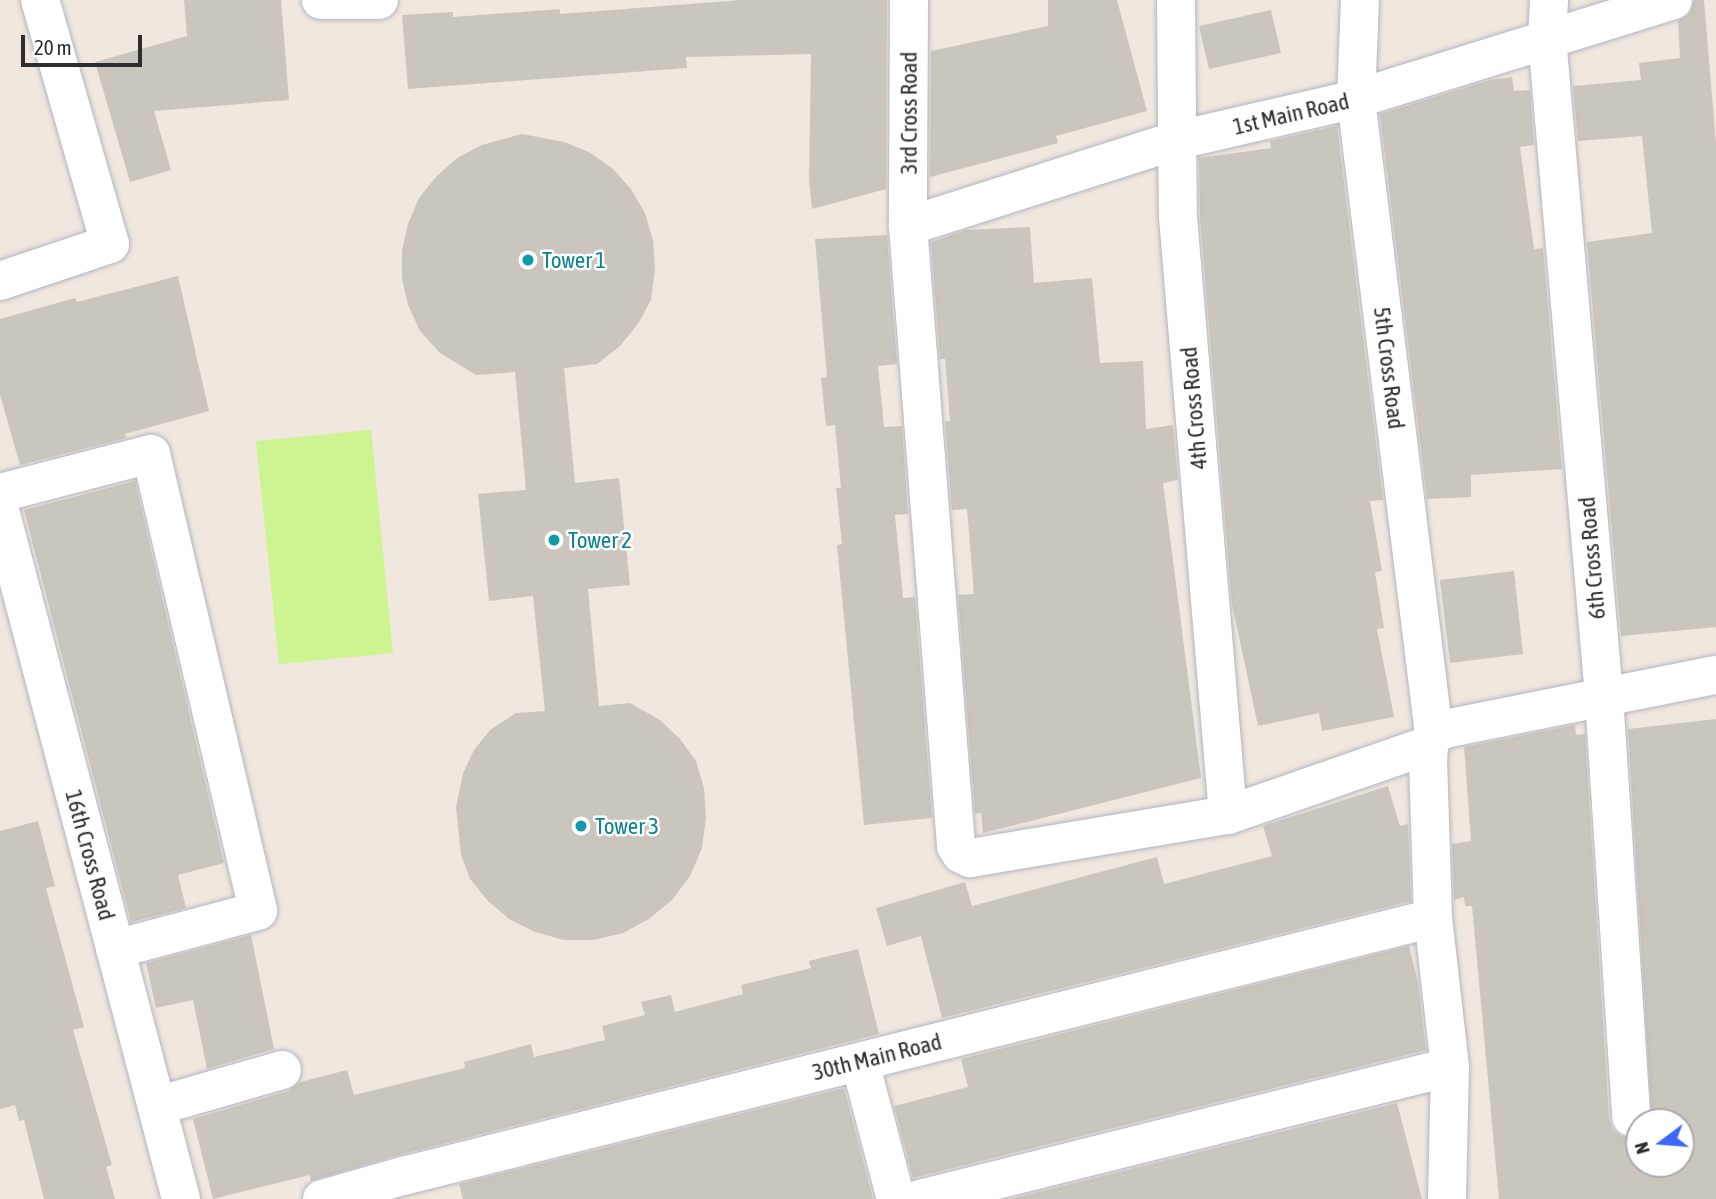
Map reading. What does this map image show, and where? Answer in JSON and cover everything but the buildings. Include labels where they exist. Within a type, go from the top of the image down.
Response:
[{"type":"street","points":[[0,281],[110,244],[40,0]]},
{"type":"street","points":[[321,0],[379,0]]},
{"type":"street","name":"3rd Cross Road","points":[[909,0],[908,226],[956,846],[961,855],[970,858],[1228,814]]},
{"type":"street","name":"4th Cross Road","points":[[1176,0],[1174,141],[1179,231],[1228,814]]},
{"type":"street","name":"5th Cross Road","points":[[1360,0],[1356,99],[1432,740],[1433,918],[1450,1067],[1447,1199]]},
{"type":"street","name":"6th Cross Road","points":[[1549,0],[1546,38],[1604,696],[1630,1108]]},
{"type":"street","name":"1st Main Road","points":[[908,226],[1174,141],[1356,99],[1673,0]]},
{"type":"street","points":[[0,494],[150,454],[258,911],[115,949]]},
{"type":"street","name":"16th Cross Road","points":[[0,510],[181,1199]]},
{"type":"street","points":[[1228,814],[1432,740],[1445,729],[1716,675]]},
{"type":"street","name":"30th Main Road","points":[[321,1199],[406,1187],[860,1062],[1433,918]]},
{"type":"street","points":[[860,1062],[896,1199]]},
{"type":"street","points":[[920,1199],[1450,1067]]},
{"type":"street","points":[[157,1106],[282,1070]]},
{"type":"green space","points":[[371,430],[393,653],[279,664],[256,441]]},
{"type":"place","name":"Tower 1","points":[[528,260]]},
{"type":"place","name":"Tower 2","points":[[554,540]]},
{"type":"place","name":"Tower 3","points":[[581,826]]}]
